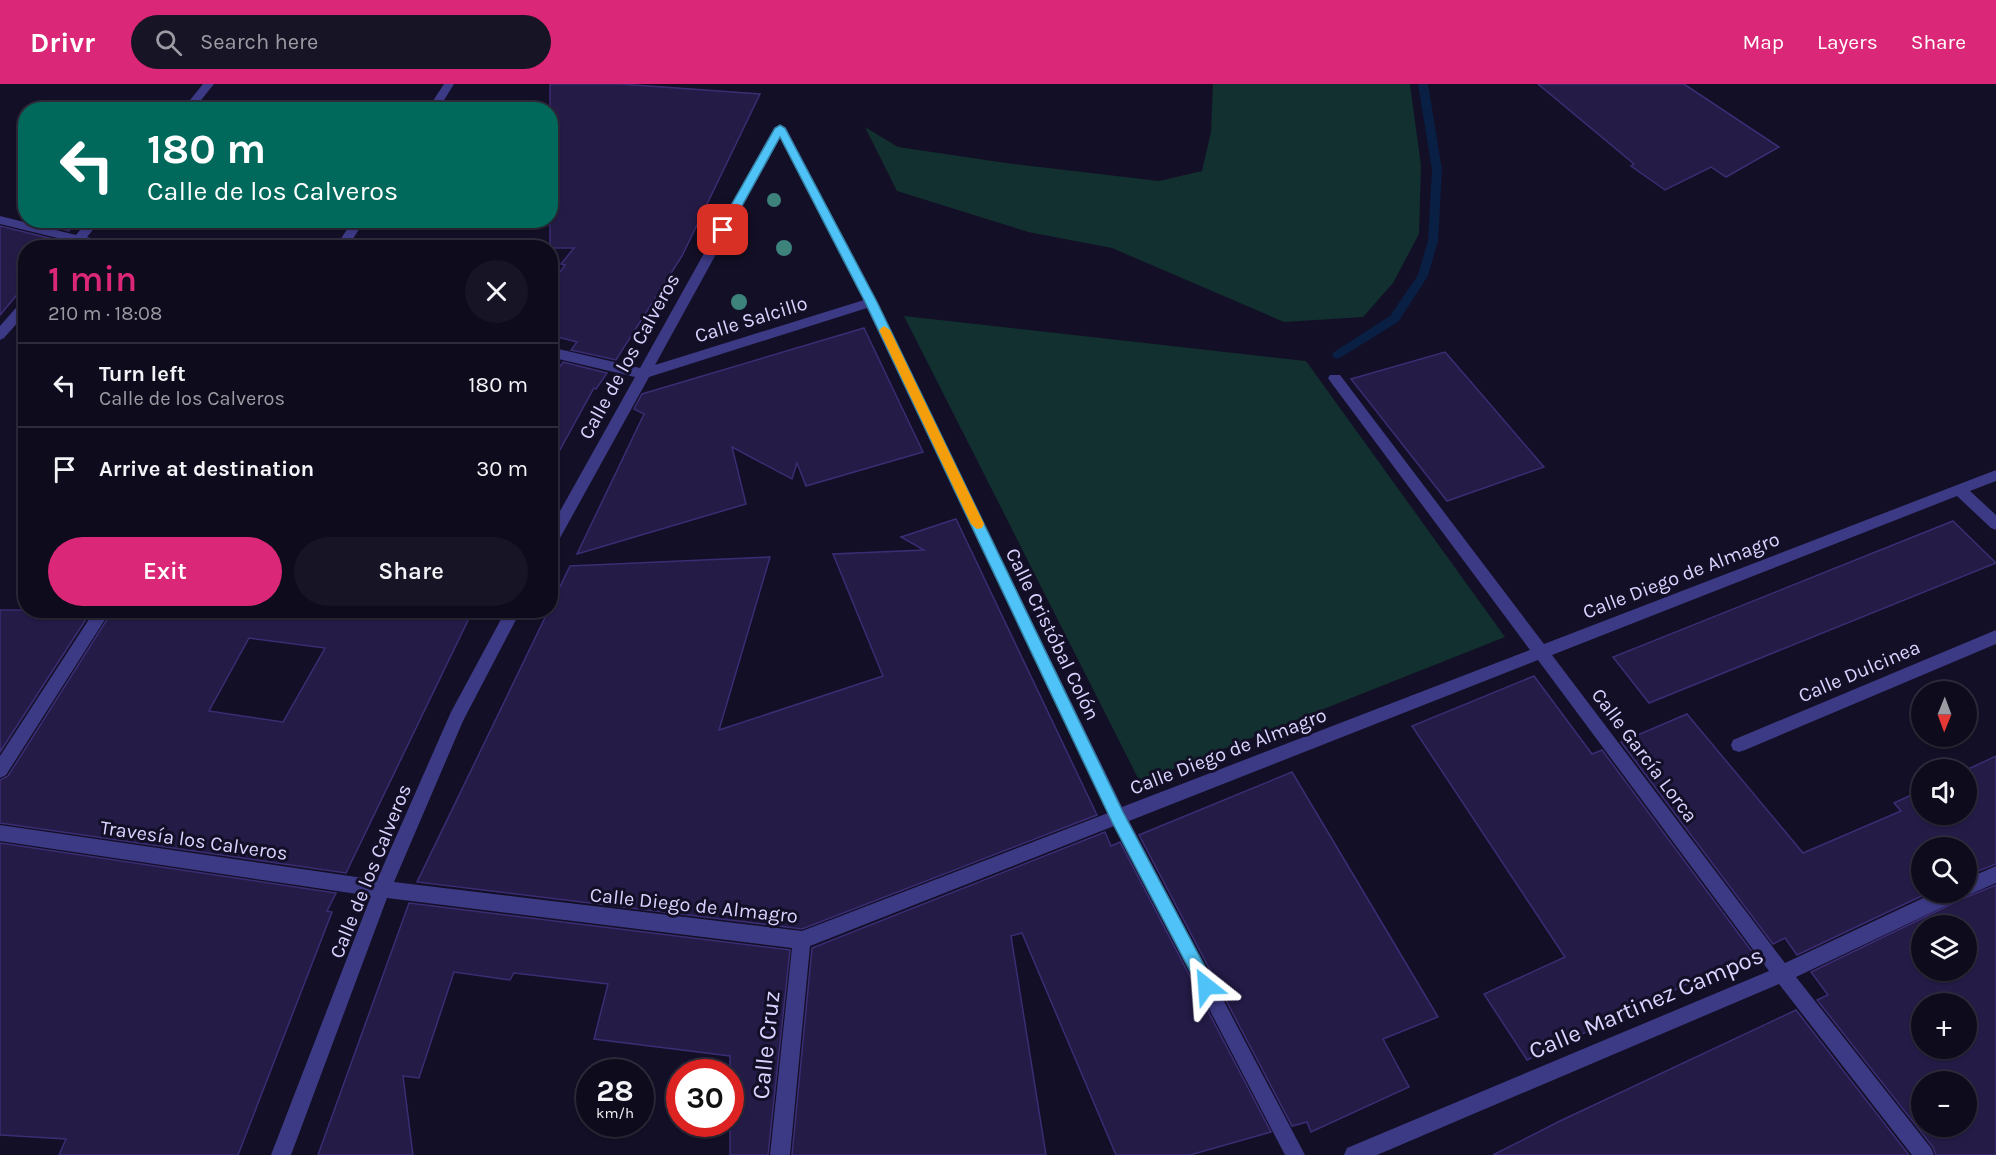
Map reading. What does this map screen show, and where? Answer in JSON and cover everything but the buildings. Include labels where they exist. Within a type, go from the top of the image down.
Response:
[{"type":"street","points":[[194,102],[209,84]]},
{"type":"street","points":[[437,102],[449,84]]},
{"type":"street","name":"Calle Cristóbal Colón","points":[[780,128],[871,302],[1118,817],[1295,1155]]},
{"type":"street","name":"Calle de los Calveros","points":[[558,528],[780,128]]},
{"type":"street","points":[[0,220],[18,226]]},
{"type":"street","points":[[26,228],[65,240]]},
{"type":"street","points":[[77,240],[87,228]]},
{"type":"street","name":"Calle Salcillo","points":[[643,374],[871,302]]},
{"type":"street","points":[[0,335],[18,314]]},
{"type":"street","points":[[558,354],[643,374]]},
{"type":"street","name":"Calle García Lorca","points":[[1335,378],[1782,974],[1924,1155]]},
{"type":"street","name":"Calle Diego de Almagro","points":[[382,890],[802,940],[1996,475]]},
{"type":"street","points":[[1960,490],[1996,524]]},
{"type":"street","points":[[0,770],[99,618]]},
{"type":"street","name":"Calle de los Calveros","points":[[281,1155],[382,890],[457,717],[510,618]]},
{"type":"street","name":"Calle Dulcinea","points":[[1738,745],[1996,637]]},
{"type":"street","name":"Travesía los Calveros","points":[[0,832],[382,890]]},
{"type":"street","points":[[1977,883],[1996,874]]},
{"type":"street","name":"Calle Martinez Campos","points":[[1354,1155],[1782,974],[1933,903]]},
{"type":"street","name":"Calle Cruz","points":[[780,1155],[802,940]]},
{"type":"green space","points":[[1213,84],[1410,84],[1421,166],[1419,234],[1393,283],[1363,317],[1284,322],[1112,248],[1028,232],[897,191],[865,127],[898,147],[1006,163],[1159,181],[1202,171],[1211,132]]},
{"type":"green space","points":[[904,316],[1306,361],[1505,637],[1140,782]]},
{"type":"waterway","points":[[1338,355],[1394,319],[1423,276],[1433,241],[1437,170],[1423,84]]},
{"type":"slow traffic","points":[[884,330],[977,524]]},
{"type":"route","points":[[723,230],[780,128],[871,302],[1118,817],[1206,986]]}]
